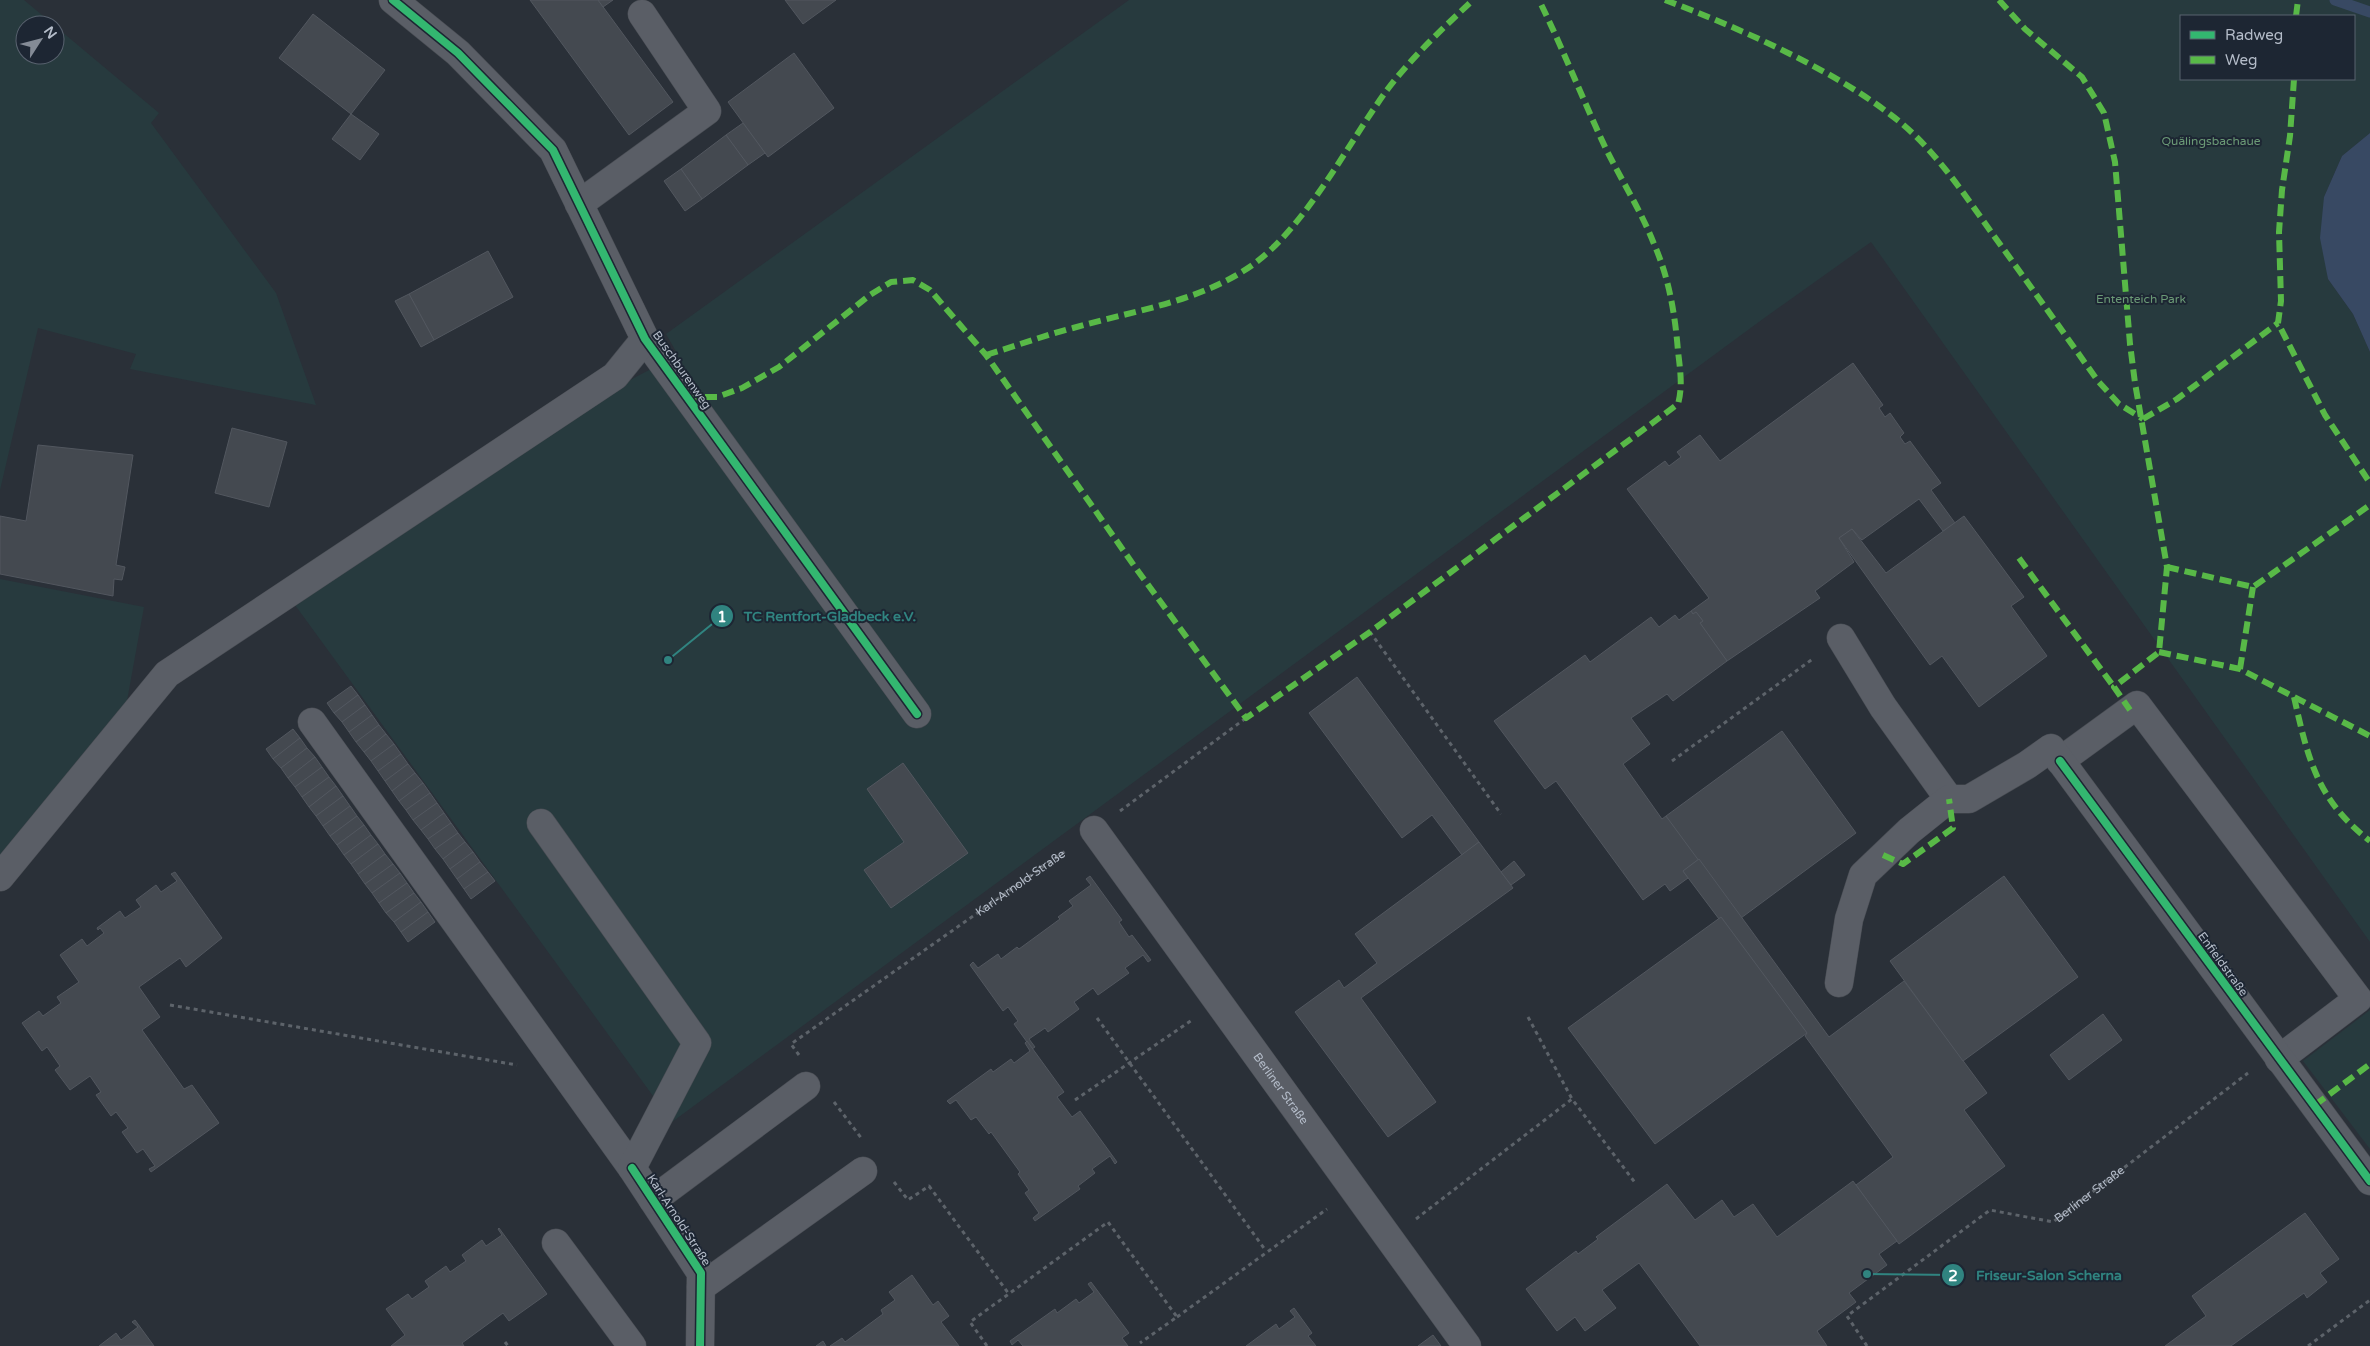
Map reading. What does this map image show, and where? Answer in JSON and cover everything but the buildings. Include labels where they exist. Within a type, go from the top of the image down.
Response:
[{"type":"street","name":"Buschburenweg","points":[[393,0],[458,53],[553,150],[646,339],[917,714]]},
{"type":"street","points":[[579,204],[707,111],[642,14]]},
{"type":"street","points":[[0,877],[167,674],[616,376],[646,339]]},
{"type":"street","points":[[1841,638],[1883,706],[1949,799]]},
{"type":"street","points":[[1839,983],[1849,919],[1862,875],[1909,831],[1949,799],[1969,799],[2027,765],[2051,748],[2060,760],[2137,705],[2358,999],[2277,1056]]},
{"type":"street","name":"Karl-Arnold-Straße","points":[[312,722],[632,1168],[701,1273],[700,1346]]},
{"type":"street","name":"Enfieldstraße","points":[[2060,760],[2370,1180]]},
{"type":"street","points":[[541,822],[697,1043],[632,1168]]},
{"type":"street","name":"Berliner Straße","points":[[1094,830],[1467,1346]]},
{"type":"street","points":[[653,1200],[806,1086]]},
{"type":"street","points":[[701,1286],[864,1158]]},
{"type":"street","points":[[556,1243],[632,1346]]},
{"type":"path","points":[[1370,632],[1501,814]]},
{"type":"path","points":[[1672,761],[1841,638]]},
{"type":"path","points":[[1075,1100],[1218,1001]]},
{"type":"path","points":[[170,1005],[562,1072]]},
{"type":"path","points":[[1528,1017],[1572,1099],[1636,1184]]},
{"type":"path","points":[[1097,1018],[1266,1251]]},
{"type":"path","points":[[1390,1239],[1572,1099]]},
{"type":"path","points":[[833,1101],[864,1158]]},
{"type":"path","points":[[893,1180],[908,1200],[929,1186],[1009,1294]]},
{"type":"path","points":[[1140,1343],[1266,1251],[1354,1190]]},
{"type":"path","points":[[987,1346],[970,1322],[1108,1222],[1177,1316]]},
{"type":"path","points":[[2308,1346],[2370,1300]]},
{"type":"path","points":[[505,1342],[508,1346]]},
{"type":"green space","points":[[0,0],[24,0],[42,15],[15,15],[15,65],[65,65],[65,34],[159,113],[151,123],[276,293],[316,405],[130,369],[136,354],[38,328],[0,490]]},
{"type":"green space","points":[[1129,0],[2370,0],[2370,133],[2342,156],[2324,197],[2328,279],[2353,314],[2370,352],[2370,942],[1871,242],[1767,316],[672,1122],[295,605],[632,379],[678,355],[666,334]]},
{"type":"green space","points":[[0,579],[144,607],[125,712],[0,863]]},
{"type":"green space","points":[[2370,1010],[2370,1149],[2303,1061]]},
{"type":"water","points":[[2370,133],[2370,352],[2353,314],[2328,279],[2320,238],[2324,197],[2342,156]]},
{"type":"waterway","points":[[2335,0],[2370,12]]},
{"type":"marked path","points":[[986,355],[1062,331],[1187,297],[1231,278],[1251,266],[1290,230],[1308,208],[1387,90],[1407,66],[1473,0]]},
{"type":"marked path","points":[[687,397],[717,397],[742,388],[779,367],[870,295],[891,282],[913,280],[930,290],[986,355],[1135,567],[1246,718],[1370,632],[1678,404],[1681,378],[1675,323],[1667,283],[1659,257],[1649,232],[1606,149],[1539,0]]},
{"type":"marked path","points":[[1665,0],[1752,36],[1812,65],[1867,98],[1906,127],[1947,171],[2098,381],[2119,404],[2143,419]]},
{"type":"marked path","points":[[1999,0],[2025,29],[2082,77],[2104,113],[2115,162],[2135,383],[2167,567],[2159,652],[2114,687],[2130,710]]},
{"type":"marked path","points":[[2296,15],[2298,0]]},
{"type":"marked path","points":[[2294,80],[2290,136],[2282,190],[2279,232],[2281,301],[2278,323],[2325,415],[2370,483]]},
{"type":"marked path","points":[[2143,419],[2177,399],[2278,323]]},
{"type":"marked path","points":[[2167,567],[2253,587],[2370,505]]},
{"type":"marked path","points":[[2019,558],[2114,687]]},
{"type":"marked path","points":[[2240,669],[2253,587]]},
{"type":"marked path","points":[[2159,652],[2240,669],[2370,736]]},
{"type":"marked path","points":[[2294,697],[2304,740],[2317,777],[2326,794],[2338,810],[2352,826],[2370,841]]},
{"type":"marked path","points":[[1883,855],[1903,864],[1953,828],[1949,799]]},
{"type":"marked path","points":[[2315,1105],[2370,1064]]},
{"type":"cycle path","points":[[393,0],[458,53],[553,150],[645,339],[917,714]]},
{"type":"cycle path","points":[[2060,761],[2370,1181]]},
{"type":"cycle path","points":[[632,1168],[701,1273],[700,1346]]},
{"type":"place","name":"TC Rentfort-Gladbeck e.V.","points":[[668,660]]},
{"type":"place","name":"Friseur-Salon Scherna","points":[[1867,1274]]},
{"type":"park label","name":"Quälingsbachaue","points":[[2211,141]]},
{"type":"park label","name":"Ententeich Park","points":[[2141,299]]}]
